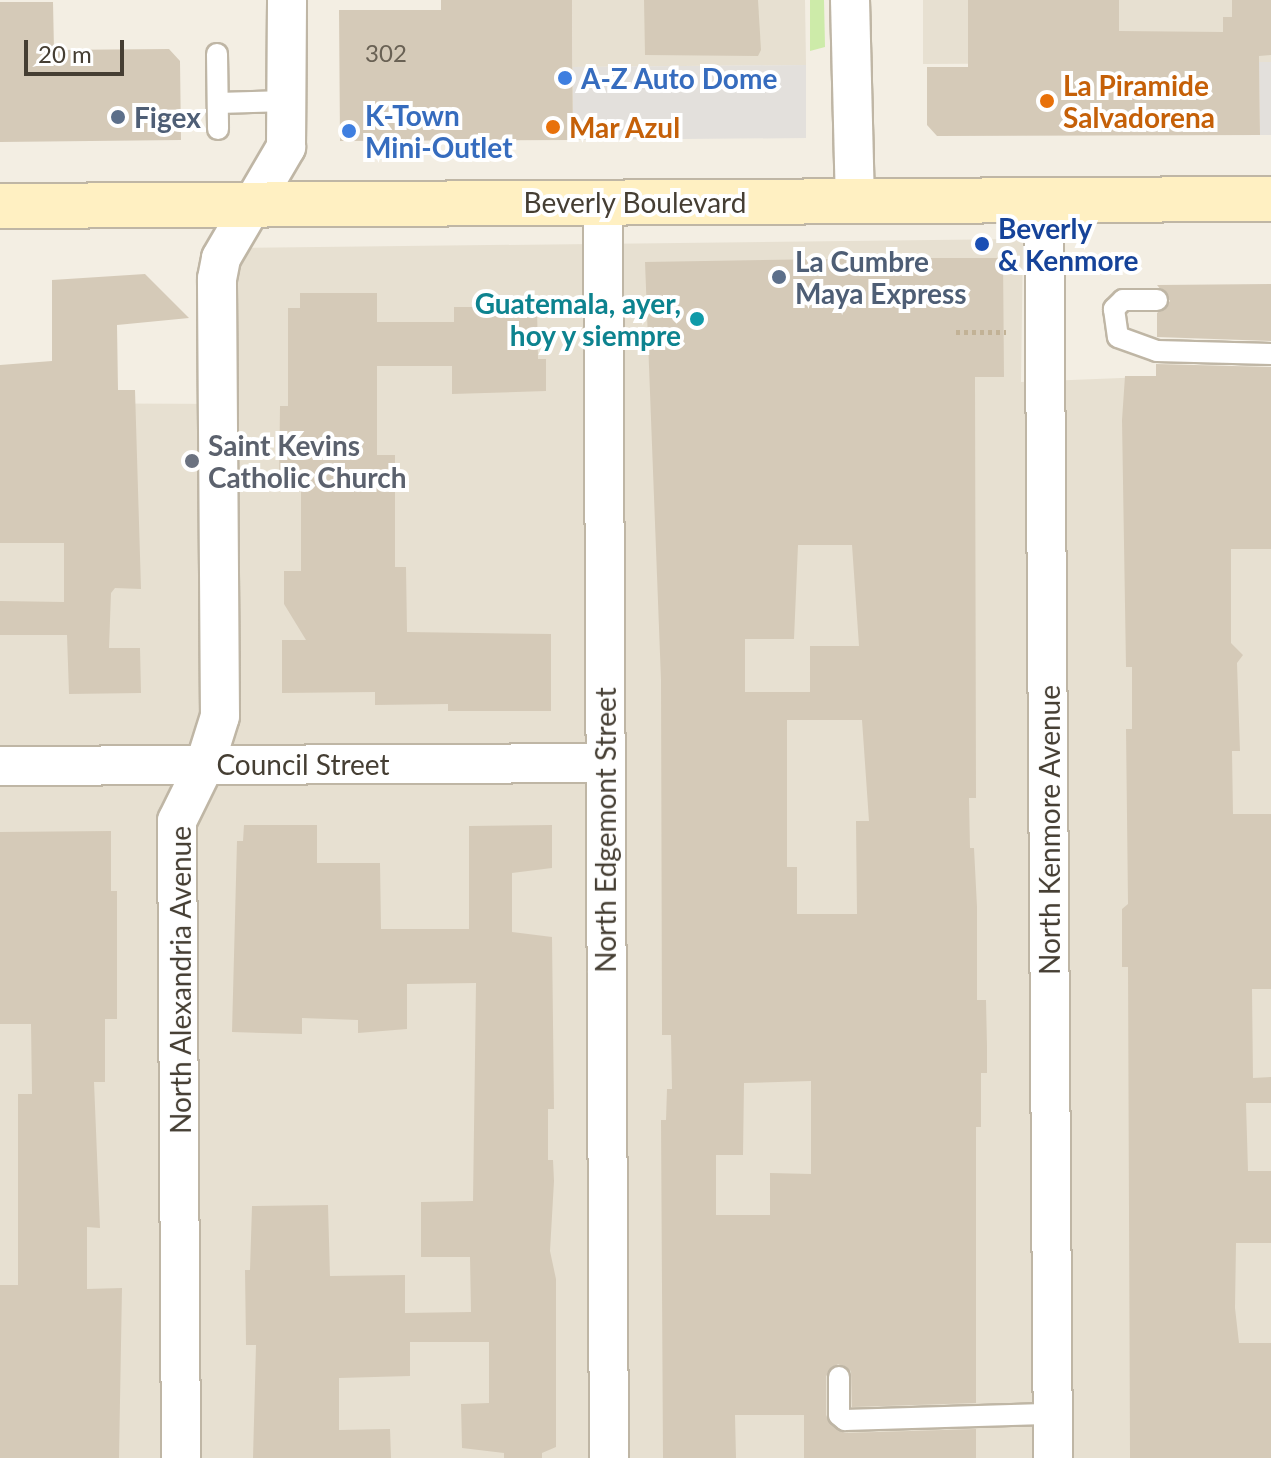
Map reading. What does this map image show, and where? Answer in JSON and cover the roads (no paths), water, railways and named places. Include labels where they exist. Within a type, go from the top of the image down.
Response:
[{"type":"main road","name":"Beverly Boulevard","points":[[0,206],[1271,199]]},
{"type":"street","name":"North Alexandria Avenue","points":[[181,1458],[177,821],[205,764],[220,716],[217,279],[221,258],[286,147],[287,0]]},
{"type":"street","points":[[850,0],[855,202]]},
{"type":"street","name":"North Kenmore Avenue","points":[[1044,201],[1053,1458]]},
{"type":"street","name":"North Edgemont Street","points":[[603,202],[609,1458]]},
{"type":"street","name":"Council Street","points":[[0,766],[605,763]]},
{"type":"lane","points":[[217,54],[218,129]]},
{"type":"lane","points":[[218,103],[287,101]]},
{"type":"lane","points":[[1157,300],[1123,300],[1114,309],[1118,337],[1157,351],[1271,354]]},
{"type":"lane","points":[[839,1377],[839,1415],[845,1420],[1053,1414]]},
{"type":"place","name":"A-Z Auto Dome","points":[[565,78]]},
{"type":"place","name":"La Piramide Salvadorena","points":[[1047,101]]},
{"type":"place","name":"Figex","points":[[118,117]]},
{"type":"place","name":"Mar Azul","points":[[553,127]]},
{"type":"place","name":"K-Town Mini-Outlet","points":[[349,131]]},
{"type":"place","name":"Beverly & Kenmore","points":[[982,244]]},
{"type":"place","name":"La Cumbre Maya Express","points":[[779,277]]},
{"type":"place","name":"Guatemala, ayer, hoy y siempre","points":[[697,319]]},
{"type":"place","name":"Saint Kevins Catholic Church","points":[[192,461]]}]
